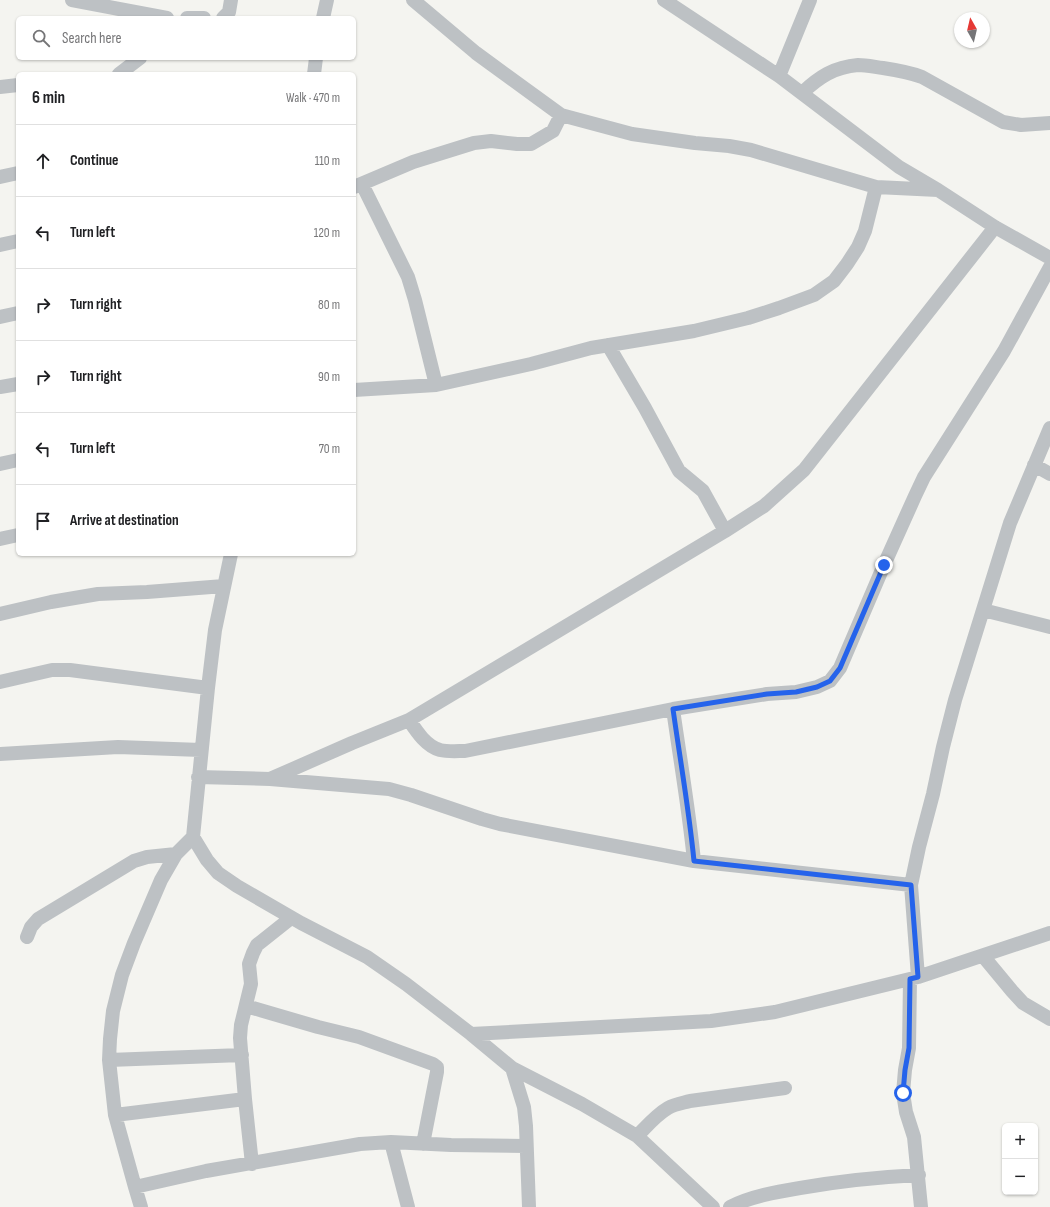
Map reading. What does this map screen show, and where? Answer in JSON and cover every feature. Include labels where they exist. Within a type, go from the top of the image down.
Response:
[{"type":"street","points":[[72,0],[156,16]]},
{"type":"street","points":[[225,16],[229,12],[231,0]]},
{"type":"street","points":[[323,16],[326,0]]},
{"type":"street","points":[[413,0],[476,53],[562,115],[632,134],[751,150],[876,187],[938,190]]},
{"type":"street","points":[[664,0],[779,76],[899,167],[938,190],[995,228],[1050,258]]},
{"type":"street","points":[[779,76],[810,0]]},
{"type":"street","points":[[122,72],[137,60]]},
{"type":"street","points":[[314,72],[316,60]]},
{"type":"street","points":[[802,93],[816,80],[840,68],[860,65],[900,70],[922,77],[1003,122],[1021,124],[1050,123]]},
{"type":"street","points":[[0,87],[16,85]]},
{"type":"street","points":[[436,385],[408,277],[358,186],[413,162],[474,143],[491,141],[531,144],[553,131],[562,115]]},
{"type":"street","points":[[0,177],[16,173]]},
{"type":"street","points":[[356,390],[436,385],[531,364],[590,348],[694,331],[748,318],[814,295],[834,281],[858,247],[865,231],[876,187]]},
{"type":"street","points":[[270,778],[409,720],[725,531],[764,506],[804,470],[995,228]]},
{"type":"street","points":[[0,245],[16,241]]},
{"type":"street","points":[[409,720],[420,736],[429,744],[440,750],[465,751],[673,709],[767,694],[796,692],[817,687],[830,681],[840,668],[887,558],[924,477],[1004,351],[1050,267]]},
{"type":"street","points":[[0,317],[16,313]]},
{"type":"street","points":[[608,345],[645,408],[679,472],[703,491],[725,531]]},
{"type":"street","points":[[0,387],[16,384]]},
{"type":"street","points":[[921,1207],[914,1137],[906,1112],[903,1093],[909,1048],[914,978],[911,885],[943,746],[982,610],[1010,523],[1050,428]]},
{"type":"street","points":[[0,464],[16,460]]},
{"type":"street","points":[[1034,465],[1050,474]]},
{"type":"street","points":[[0,539],[16,535]]},
{"type":"street","points":[[230,556],[215,630],[198,778],[193,837],[207,860],[218,873],[236,886],[291,918],[367,957],[406,984],[512,1068],[582,1104],[637,1136],[713,1207]]},
{"type":"street","points":[[0,614],[51,602],[98,594],[224,586]]},
{"type":"street","points":[[982,610],[1050,627]]},
{"type":"street","points":[[0,682],[52,670],[70,670],[208,688]]},
{"type":"street","points":[[673,709],[688,808],[694,861]]},
{"type":"street","points":[[0,754],[118,747],[201,750]]},
{"type":"street","points":[[198,778],[270,778],[389,789],[411,795],[482,820],[694,861],[911,885]]},
{"type":"street","points":[[141,1207],[115,1115],[109,1060],[113,1011],[122,975],[161,880],[176,854],[193,837]]},
{"type":"street","points":[[27,937],[31,927],[38,919],[134,861],[147,857],[176,854]]},
{"type":"street","points":[[252,1164],[240,1038],[241,1025],[251,984],[249,964],[257,945],[291,918]]},
{"type":"street","points":[[471,1034],[712,1021],[775,1012],[914,978],[1050,933]]},
{"type":"street","points":[[983,956],[1023,1003],[1050,1019]]},
{"type":"street","points":[[246,1006],[318,1027],[359,1037],[433,1064],[437,1067],[423,1144]]},
{"type":"street","points":[[109,1060],[242,1055]]},
{"type":"street","points":[[512,1068],[524,1107],[529,1207]]},
{"type":"street","points":[[637,1136],[668,1107],[676,1104],[785,1088]]},
{"type":"street","points":[[115,1115],[245,1099]]},
{"type":"street","points":[[391,1142],[408,1207]]},
{"type":"street","points":[[135,1187],[181,1176],[360,1144],[391,1142],[451,1145],[526,1146]]},
{"type":"street","points":[[730,1207],[739,1202],[761,1195],[821,1184],[919,1175]]},
{"type":"route","points":[[884,565],[840,668],[830,681],[817,687],[796,692],[767,694],[673,709],[688,808],[694,861],[911,885],[918,977],[910,979],[909,1048],[903,1093]]}]
